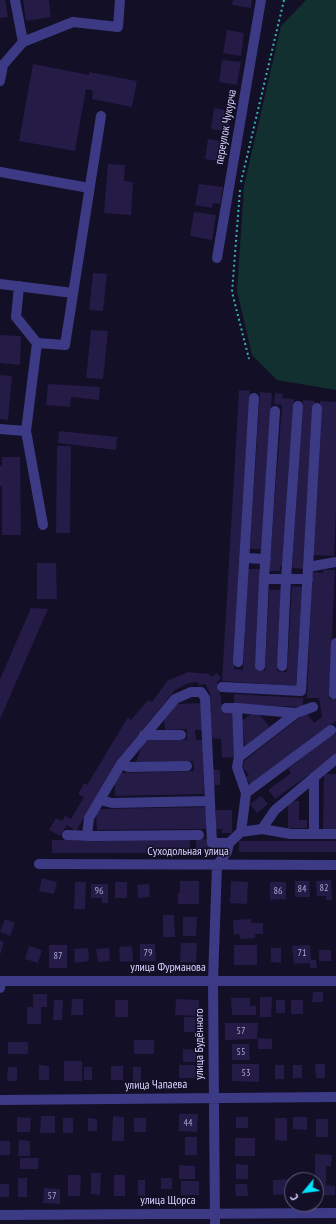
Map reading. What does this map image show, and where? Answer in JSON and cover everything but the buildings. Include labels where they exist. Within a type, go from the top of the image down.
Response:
[{"type":"street","points":[[15,0],[23,42]]},
{"type":"street","points":[[0,81],[3,65],[23,42],[74,22],[118,27],[120,0]]},
{"type":"street","name":"переулок Чукурча","points":[[216,258],[261,0]]},
{"type":"street","points":[[37,344],[64,345],[101,116]]},
{"type":"street","points":[[0,172],[89,188]]},
{"type":"street","points":[[0,284],[73,293]]},
{"type":"street","points":[[19,286],[16,317],[37,344],[26,430],[43,524]]},
{"type":"street","points":[[238,662],[254,398]]},
{"type":"street","points":[[282,666],[286,579],[298,406]]},
{"type":"street","points":[[222,687],[301,691],[317,408]]},
{"type":"street","points":[[260,666],[275,411]]},
{"type":"street","points":[[0,429],[26,430]]},
{"type":"street","points":[[244,558],[266,560]]},
{"type":"street","points":[[308,567],[336,562]]},
{"type":"street","points":[[264,580],[308,579]]},
{"type":"street","points":[[334,694],[336,643]]},
{"type":"street","points":[[87,836],[89,818],[121,764],[175,699],[191,692],[201,692],[205,698],[212,843],[229,843]]},
{"type":"street","points":[[239,758],[296,713],[314,707]]},
{"type":"street","points":[[226,708],[296,713]]},
{"type":"street","points":[[237,708],[239,758],[237,768],[246,793],[241,832]]},
{"type":"street","points":[[246,793],[331,730]]},
{"type":"street","points":[[144,735],[181,735]]},
{"type":"street","points":[[262,828],[275,810],[336,759]]},
{"type":"street","points":[[121,764],[128,768],[188,766]]},
{"type":"street","points":[[314,778],[314,834]]},
{"type":"street","points":[[100,800],[112,803],[210,800]]},
{"type":"street","points":[[217,865],[227,852],[229,843],[241,832],[262,828],[291,834],[336,834]]},
{"type":"street","points":[[67,835],[199,834]]},
{"type":"street","name":"Суходольная улица","points":[[39,864],[336,865]]},
{"type":"street","name":"улица Будённого","points":[[215,1219],[213,981],[217,865]]},
{"type":"street","name":"улица Фурманова","points":[[0,985],[213,981],[336,981]]},
{"type":"street","name":"улица Чапаева","points":[[0,1100],[336,1097]]},
{"type":"street","name":"улица Щорса","points":[[0,1215],[15,1220],[114,1214],[215,1219],[336,1213]]},
{"type":"path","points":[[248,359],[232,292],[240,186],[284,0]]},
{"type":"green space","points":[[306,0],[336,0],[336,390],[277,380],[252,355],[237,291],[244,186],[281,26]]}]
